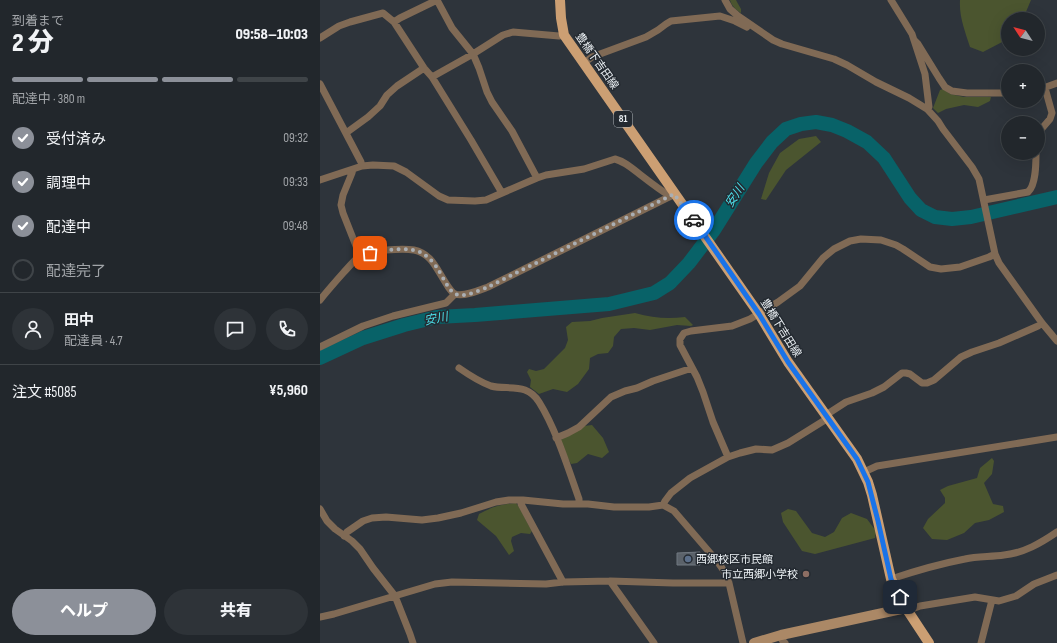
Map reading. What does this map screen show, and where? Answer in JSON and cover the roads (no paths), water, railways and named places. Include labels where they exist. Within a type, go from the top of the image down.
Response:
[{"type":"main road","name":"豊橋下吉田線","points":[[560,0],[564,35],[653,161],[672,195],[713,247],[759,314],[788,362],[857,459],[864,472],[872,495],[891,579],[906,608],[929,643]]},
{"type":"street","points":[[394,22],[428,2],[437,0],[452,28],[473,54],[480,68],[487,92],[492,102],[512,131],[537,178]]},
{"type":"street","points":[[725,0],[730,9],[738,16],[773,40],[834,59],[847,65],[876,82],[909,98],[927,110],[938,121],[942,129],[972,167],[979,179],[995,254],[999,263],[1042,323],[1057,341]]},
{"type":"street","points":[[891,0],[912,34],[914,40],[925,74],[927,110]]},
{"type":"street","points":[[320,38],[339,26],[384,13],[394,22],[424,68],[432,77],[472,140],[502,193]]},
{"type":"street","points":[[584,62],[592,57],[646,37],[671,22],[720,16],[735,21],[748,28],[753,27]]},
{"type":"street","points":[[432,77],[503,35],[513,32],[559,36],[564,35]]},
{"type":"street","points":[[914,40],[945,87],[952,91],[967,93],[1001,93]]},
{"type":"street","points":[[346,133],[380,106],[387,95],[397,86],[424,68]]},
{"type":"street","points":[[1045,88],[1057,83]]},
{"type":"street","points":[[320,84],[362,166]]},
{"type":"street","points":[[1045,96],[1052,113],[1050,119],[1045,125]]},
{"type":"street","points":[[320,180],[362,166],[394,166],[406,172],[439,196],[448,200],[486,200],[537,178],[561,172],[584,169],[616,160],[628,164],[640,175],[672,195]]},
{"type":"street","points":[[984,203],[1031,190],[1036,160]]},
{"type":"street","points":[[353,169],[343,195],[341,205],[360,256]]},
{"type":"street","points":[[320,300],[360,256],[384,250],[415,250],[430,259],[455,294],[474,293],[672,195]]},
{"type":"street","points":[[728,457],[713,422],[703,392],[680,345],[680,339],[684,333],[732,326],[750,319],[800,286],[823,258],[834,249],[850,241],[861,239],[881,240],[896,245],[930,267],[940,268],[960,267],[995,254]]},
{"type":"street","points":[[320,347],[363,326],[393,316],[446,303],[455,294]]},
{"type":"street","points":[[663,505],[671,493],[690,478],[728,457],[756,449],[772,450],[788,443],[824,420],[829,413],[846,402],[872,394],[884,388],[902,373],[910,374],[922,383],[927,383],[934,380],[961,357],[1012,337],[1042,323]]},
{"type":"street","points":[[459,368],[491,386],[513,387],[526,390],[538,400],[556,438],[580,504]]},
{"type":"street","points":[[556,438],[579,427],[611,397],[692,368]]},
{"type":"street","points":[[864,472],[877,466],[1057,437]]},
{"type":"street","points":[[344,536],[347,532],[364,521],[372,518],[386,517],[422,520],[438,518],[461,513],[496,502],[509,500],[614,507],[649,507],[663,505],[674,511],[717,561],[724,572],[729,583],[743,643]]},
{"type":"street","points":[[521,500],[521,504],[563,582]]},
{"type":"street","points":[[320,509],[327,521],[335,530],[360,549],[395,596],[413,643]]},
{"type":"street","points":[[891,579],[952,561],[1021,552],[1057,532]]},
{"type":"street","points":[[754,643],[783,639],[906,608],[912,609],[920,606],[975,597],[999,601],[1016,596],[1034,584],[1057,575]]},
{"type":"street","points":[[320,617],[435,584],[452,582],[546,584],[563,582],[610,581],[673,584],[729,583]]},
{"type":"street","points":[[610,581],[654,643]]},
{"type":"street","points":[[981,643],[992,600]]},
{"type":"waterway","name":"安川","points":[[320,358],[363,338],[404,325],[437,317],[609,304],[654,293],[670,283],[689,263],[714,230],[756,163],[772,142],[786,129],[801,124],[816,122],[832,125],[867,142],[884,158],[910,198],[921,210],[935,217],[952,219],[971,217],[1057,197]]},
{"type":"place","name":"西郷校区市民館","points":[[688,559]]},
{"type":"place","name":"市立西郷小学校","points":[[806,574]]}]
